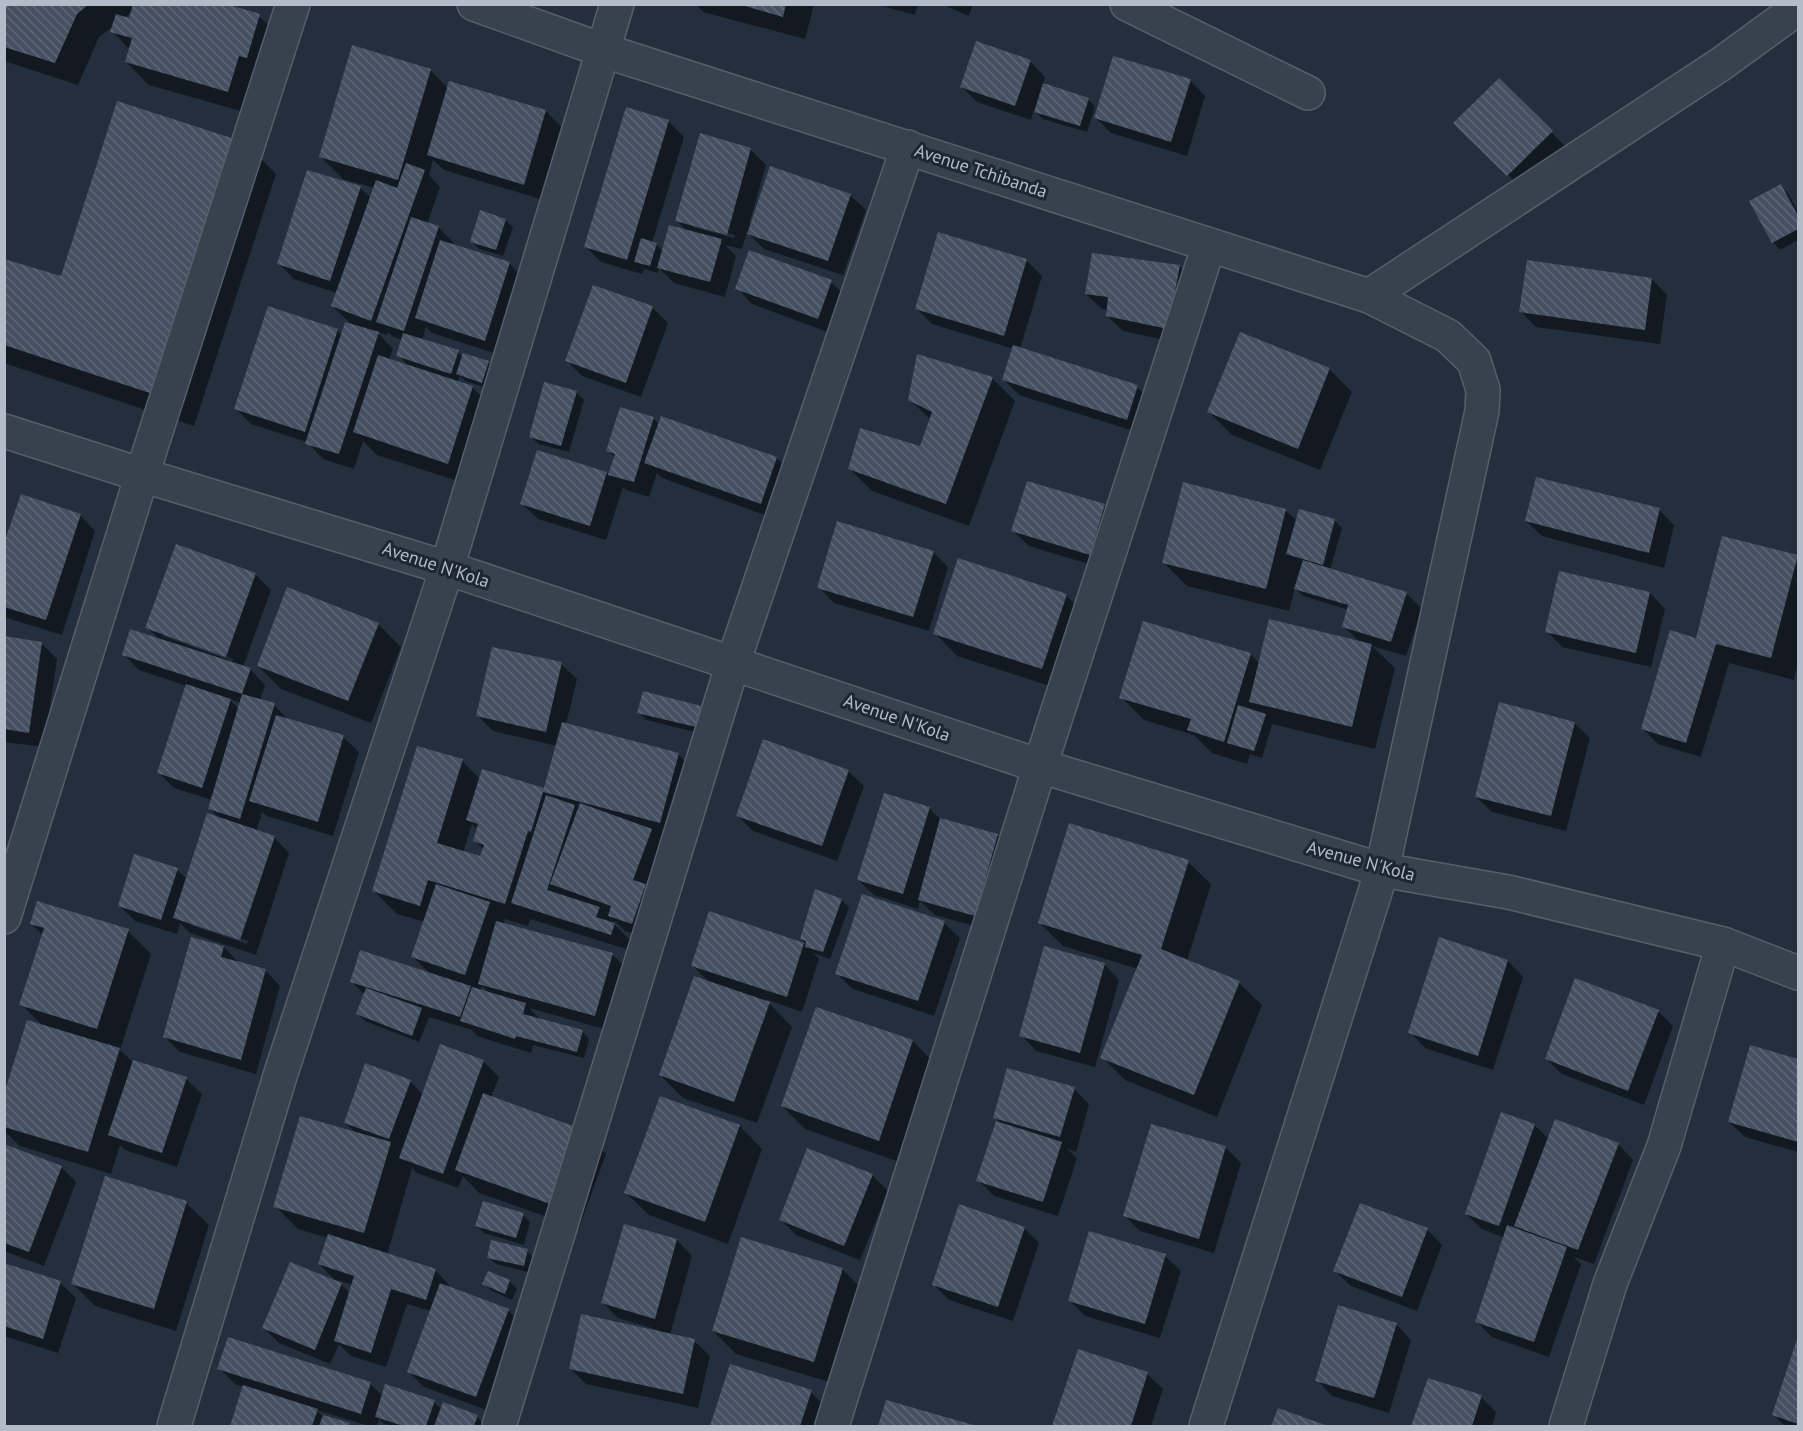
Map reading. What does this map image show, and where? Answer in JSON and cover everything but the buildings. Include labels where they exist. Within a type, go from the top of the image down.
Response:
[{"type":"street","points":[[4,917],[142,475],[293,4]]},
{"type":"street","name":"Avenue Tchibanda","points":[[474,4],[602,50],[1369,296],[1448,336],[1474,361],[1483,390],[1482,411],[1382,870]]},
{"type":"street","points":[[174,1426],[280,1076],[447,568],[617,4]]},
{"type":"street","points":[[1127,4],[1308,93]]},
{"type":"street","points":[[1369,296],[1721,64],[1798,8]]},
{"type":"street","points":[[498,1426],[733,663],[908,147]]},
{"type":"street","points":[[832,1426],[1040,766],[1209,244]]},
{"type":"street","name":"Avenue N'Kola","points":[[4,430],[142,475],[447,568],[1040,766],[1382,870],[1508,892],[1723,944],[1798,973]]},
{"type":"street","points":[[1206,1426],[1382,870]]},
{"type":"street","points":[[1566,1426],[1610,1284],[1664,1146],[1723,944]]}]
